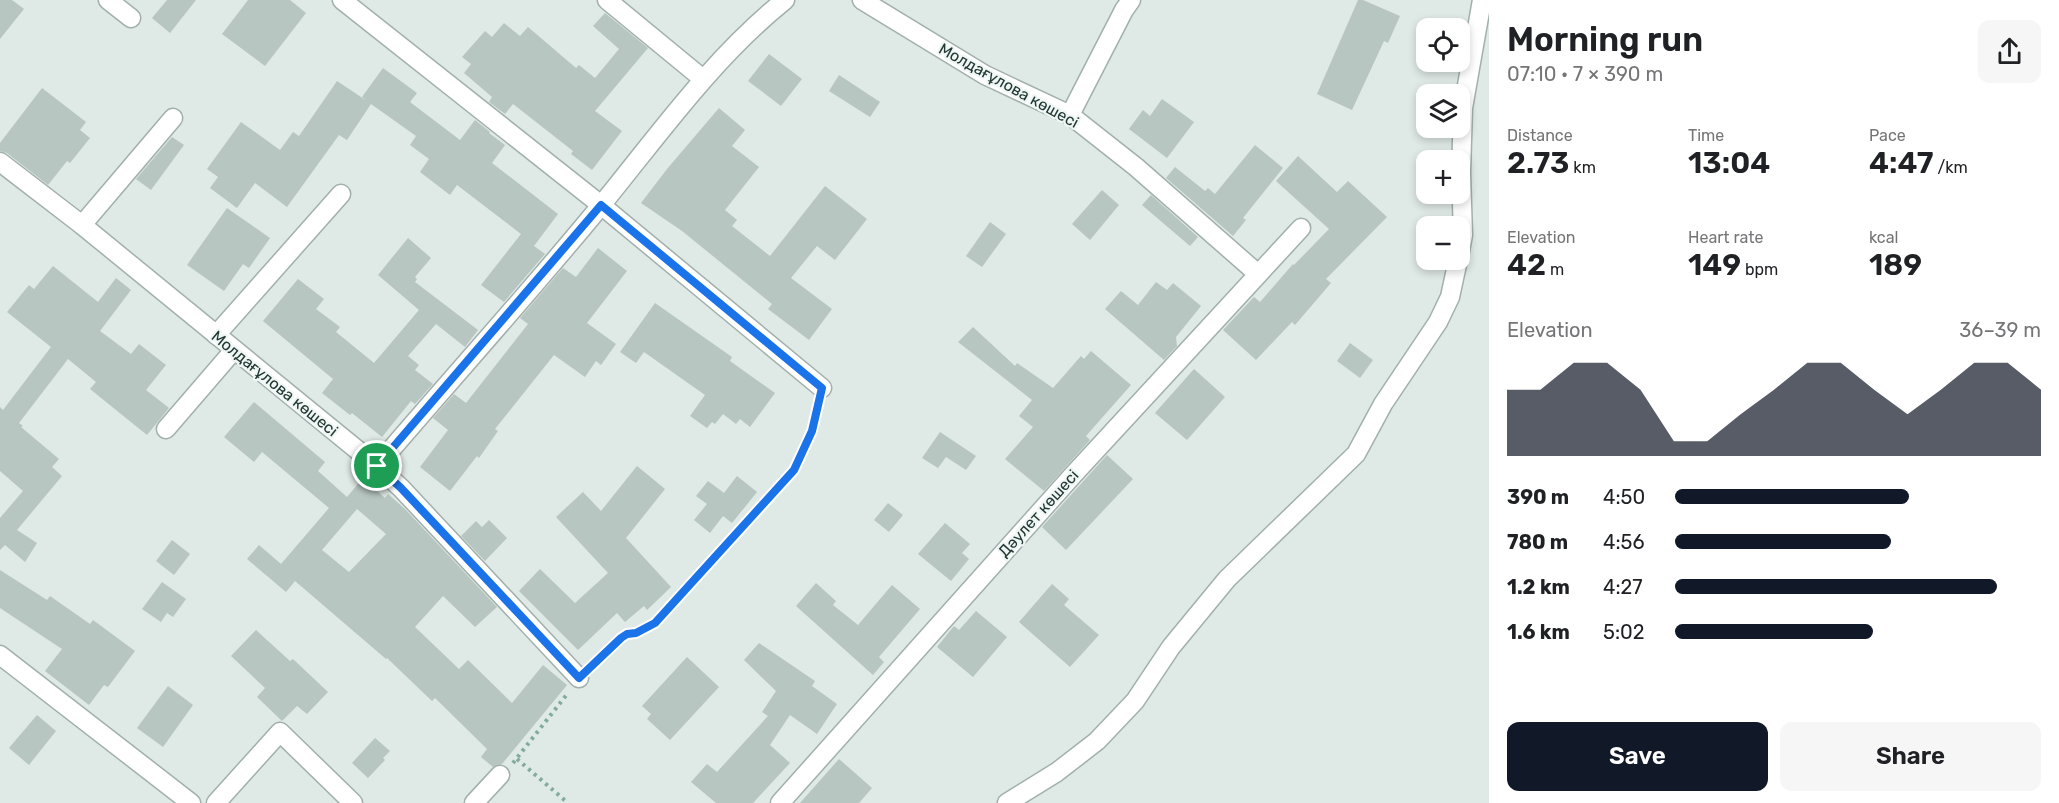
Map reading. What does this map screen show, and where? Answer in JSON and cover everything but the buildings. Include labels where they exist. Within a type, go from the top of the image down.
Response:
[{"type":"street","points":[[108,0],[131,18]]},
{"type":"street","points":[[342,0],[601,205],[822,388]]},
{"type":"street","points":[[608,0],[703,79]]},
{"type":"street","points":[[377,466],[601,205],[703,79],[785,0]]},
{"type":"street","name":"Молдағұлова көшесі","points":[[862,0],[985,75],[1070,115],[1136,167],[1258,274]]},
{"type":"street","points":[[1070,115],[1131,0]]},
{"type":"street","points":[[1462,216],[1463,108],[1482,0]]},
{"type":"street","points":[[82,225],[172,118]]},
{"type":"street","name":"Молдағұлова көшесі","points":[[0,162],[82,225],[377,466],[401,488],[579,678]]},
{"type":"street","points":[[216,335],[341,194]]},
{"type":"street","name":"Дәулет көшесі","points":[[780,803],[1073,475],[1301,228]]},
{"type":"street","points":[[1006,803],[1058,772],[1097,741],[1135,701],[1171,647],[1227,579],[1356,453],[1383,404],[1438,322],[1450,297],[1456,270]]},
{"type":"street","points":[[166,429],[234,350]]},
{"type":"street","points":[[0,655],[191,803]]},
{"type":"street","points":[[216,803],[280,732],[352,803]]},
{"type":"street","points":[[474,803],[500,775]]},
{"type":"path","points":[[568,803],[517,759],[579,678],[621,638],[655,623],[794,470],[812,431],[822,388]]},
{"type":"route","points":[[601,205],[822,388],[812,431],[794,470],[655,623],[621,638],[579,678],[401,488],[377,466],[601,205]]}]
